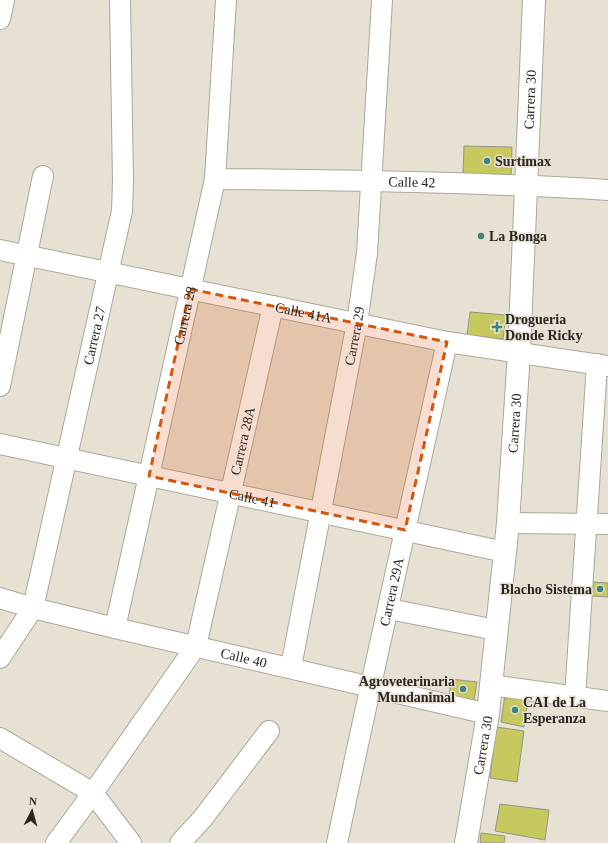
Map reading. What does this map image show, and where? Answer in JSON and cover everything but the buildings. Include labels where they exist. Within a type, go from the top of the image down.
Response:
[{"type":"main road","name":"Carrera 30","points":[[466,843],[488,714],[508,523],[518,352],[534,0]]},
{"type":"street","points":[[0,19],[4,0]]},
{"type":"street","name":"Carrera 27","points":[[0,658],[33,608],[107,272],[122,211],[123,189],[120,0]]},
{"type":"street","name":"Carrera 28","points":[[115,628],[215,179],[226,0]]},
{"type":"street","name":"Carrera 29","points":[[291,667],[357,323],[367,252],[382,0]]},
{"type":"street","points":[[0,386],[43,176]]},
{"type":"street","name":"Calle 42","points":[[215,179],[371,180],[526,185],[608,190]]},
{"type":"street","name":"Calle 41A","points":[[0,250],[447,342],[603,365]]},
{"type":"street","name":"Carrera 28A","points":[[196,646],[273,306]]},
{"type":"street","name":"Carrera 29A","points":[[337,843],[370,686],[389,609],[447,342]]},
{"type":"street","points":[[575,697],[587,524],[603,365]]},
{"type":"street","name":"Calle 41","points":[[0,444],[505,552]]},
{"type":"street","points":[[508,523],[608,524]]},
{"type":"street","name":"Calle 40","points":[[0,598],[33,608],[115,628],[291,667],[488,714]]},
{"type":"street","points":[[389,609],[496,630]]},
{"type":"street","points":[[56,843],[196,646]]},
{"type":"street","points":[[491,685],[608,701]]},
{"type":"street","points":[[180,843],[203,818],[269,731]]},
{"type":"street","points":[[0,738],[93,793],[131,843]]},
{"type":"highlighted area","points":[[190,289],[447,342],[405,530],[149,476]]},
{"type":"place","name":"Surtimax","points":[[487,161]]},
{"type":"place","name":"La Bonga","points":[[481,236]]},
{"type":"place","name":"Drogueria Donde Ricky","points":[[497,327]]},
{"type":"place","name":"Blacho Sistema","points":[[600,589]]},
{"type":"place","name":"Agroveterinaria Mundanimal","points":[[463,689]]},
{"type":"place","name":"CAI de La Esperanza","points":[[515,710]]}]
